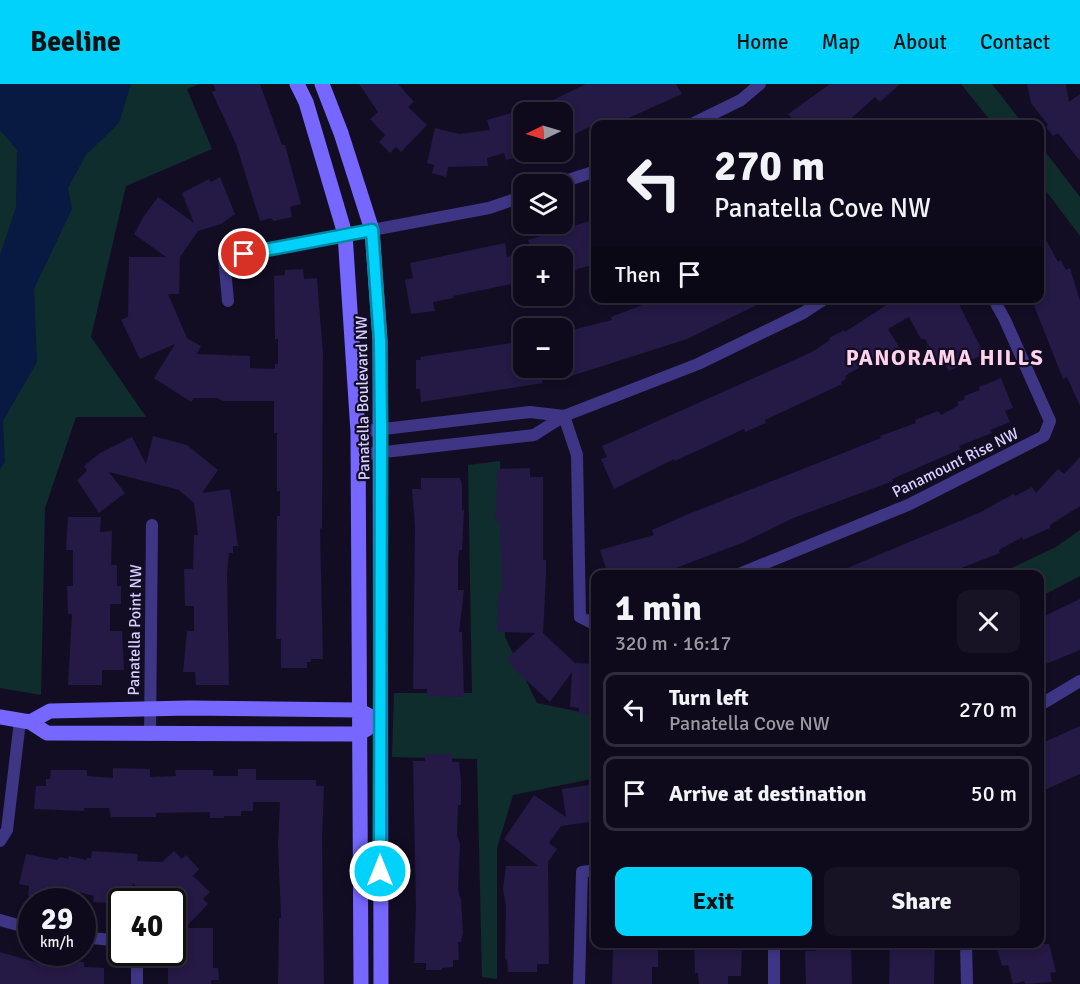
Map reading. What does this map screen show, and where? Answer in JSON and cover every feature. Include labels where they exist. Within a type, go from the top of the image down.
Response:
[{"type":"street","name":"Panatella Boulevard NW","points":[[297,84],[306,102],[345,234],[358,432],[361,984]]},
{"type":"street","name":"Panatella Boulevard NW","points":[[322,84],[341,133],[372,230],[380,340],[382,454],[379,721],[381,984]]},
{"type":"street","points":[[700,120],[741,100],[760,84]]},
{"type":"street","points":[[573,178],[591,173]]},
{"type":"street","points":[[228,302],[224,258],[489,208],[513,200]]},
{"type":"street","points":[[358,455],[534,435],[564,416],[698,364],[803,313],[818,303]]},
{"type":"street","name":"Panamount Rise NW","points":[[749,570],[908,505],[1044,436],[1050,421],[996,303]]},
{"type":"street","points":[[358,432],[530,412],[564,416]]},
{"type":"street","points":[[564,416],[577,455],[580,617],[591,622]]},
{"type":"street","name":"Panatella Point NW","points":[[150,735],[152,525]]},
{"type":"street","points":[[1044,703],[1080,681]]},
{"type":"street","points":[[25,722],[50,711],[150,710],[358,710],[379,721]]},
{"type":"street","points":[[0,717],[25,722],[47,733],[150,735],[358,734],[379,721]]},
{"type":"street","points":[[0,841],[7,830],[25,722]]},
{"type":"street","points":[[579,984],[582,872],[591,871]]},
{"type":"street","points":[[0,920],[18,924]]},
{"type":"street","points":[[774,948],[774,984]]},
{"type":"street","points":[[966,948],[967,984]]},
{"type":"street","points":[[137,966],[137,984]]},
{"type":"green space","points":[[0,84],[200,84],[187,89],[212,149],[126,186],[91,337],[146,417],[76,417],[45,508],[41,695],[0,688]]},
{"type":"green space","points":[[961,84],[992,84],[1020,120],[990,120]]},
{"type":"green space","points":[[1044,150],[1080,197],[1080,236],[1044,188]]},
{"type":"green space","points":[[500,461],[505,637],[537,703],[591,714],[591,779],[513,795],[497,848],[497,979],[482,977],[477,759],[392,757],[394,693],[472,693],[468,465]]},
{"type":"green space","points":[[1080,530],[1080,576],[1044,595],[1044,570],[1007,570],[1056,547]]},
{"type":"water","points":[[0,84],[131,84],[119,123],[86,155],[68,188],[72,209],[34,289],[37,362],[3,421],[5,462],[0,469],[0,255],[16,207],[17,150],[0,130]]},
{"type":"building","points":[[213,84],[260,84],[282,145],[285,145],[301,204],[290,207],[292,217],[260,221],[236,144],[212,92],[216,90]]},
{"type":"building","points":[[359,84],[398,84],[414,102],[408,107],[427,125],[401,152],[396,147],[390,153],[379,142],[385,135],[370,119],[378,112]]},
{"type":"building","points":[[586,84],[676,84],[682,94],[624,120],[591,120],[591,126],[573,135],[573,102],[549,102]]},
{"type":"building","points":[[830,84],[900,84],[880,102],[875,97],[849,120],[793,120],[788,114]]},
{"type":"building","points":[[1027,84],[1066,84],[1069,102],[1080,94],[1080,161],[1058,133],[1053,136],[1046,127],[1048,125],[1031,103]]},
{"type":"building","points":[[513,112],[513,158],[506,160],[504,153],[487,158],[488,166],[448,167],[446,177],[432,173],[434,165],[427,163],[435,128],[459,134],[490,130],[487,120]]},
{"type":"building","points":[[220,177],[235,214],[221,224],[198,231],[180,257],[179,294],[168,294],[187,338],[201,346],[197,354],[250,356],[250,368],[275,369],[275,364],[278,364],[278,339],[275,339],[274,276],[285,275],[285,270],[303,269],[304,279],[317,278],[323,354],[322,529],[320,528],[323,659],[311,659],[311,662],[307,662],[307,668],[281,668],[281,639],[276,639],[277,516],[280,516],[280,491],[277,491],[277,433],[274,433],[274,401],[223,401],[217,398],[194,398],[191,402],[154,378],[175,344],[140,359],[121,320],[128,317],[129,257],[166,257],[134,234],[144,216],[158,197],[194,223],[182,193],[209,179],[211,182]]},
{"type":"building","points":[[591,221],[591,265],[573,270],[573,246],[530,246],[528,240],[547,234],[573,234],[573,226]]},
{"type":"building","points":[[1044,236],[1058,262],[1061,260],[1066,270],[1070,268],[1080,301],[1080,406],[1067,377],[1063,379],[1033,303],[1044,303]]},
{"type":"building","points":[[505,243],[507,257],[513,255],[513,284],[453,296],[454,298],[433,302],[435,311],[411,314],[405,280],[413,278],[410,263]]},
{"type":"building","points":[[648,303],[761,303],[687,339],[573,375],[573,330],[612,320],[611,317]]},
{"type":"building","points":[[889,303],[958,303],[984,354],[949,371],[945,364],[940,366],[909,317],[888,329],[901,350],[887,358],[884,353],[845,376],[846,379],[841,382],[842,384],[765,420],[766,423],[745,432],[744,429],[675,461],[674,459],[614,489],[601,459],[607,457],[602,446],[812,352],[830,340],[829,338],[844,330],[845,332]]},
{"type":"building","points":[[513,343],[513,378],[542,378],[543,383],[421,402],[420,389],[416,389],[416,360],[421,360],[420,357]]},
{"type":"building","points":[[1001,378],[1013,408],[1005,411],[1010,422],[990,430],[992,433],[959,446],[961,449],[892,479],[893,481],[791,519],[742,543],[671,570],[607,570],[600,550],[654,535],[652,530],[686,515],[881,438],[880,436],[916,423],[915,420],[938,411],[941,415],[959,405],[957,402],[965,399],[964,396],[980,390],[979,387]]},
{"type":"building","points":[[153,436],[187,445],[218,470],[202,493],[230,489],[238,546],[233,546],[233,553],[229,553],[227,574],[229,685],[196,685],[195,672],[183,672],[187,631],[194,631],[194,606],[185,606],[184,569],[193,569],[194,535],[198,535],[194,503],[179,490],[109,472],[125,493],[99,513],[77,480],[87,471],[84,466],[100,453],[132,437],[146,464]]},
{"type":"building","points":[[1080,457],[1080,506],[1050,525],[1050,528],[1023,540],[1022,537],[999,550],[1000,553],[956,570],[843,570],[981,512],[1013,494],[1015,496],[1032,487],[1036,493],[1058,469],[1064,474]]},
{"type":"building","points":[[530,468],[530,477],[543,477],[543,560],[546,560],[546,576],[543,633],[575,663],[591,664],[591,715],[578,715],[579,708],[570,707],[572,672],[550,702],[514,669],[507,659],[535,633],[497,632],[499,591],[502,591],[500,522],[495,522],[498,469]]},
{"type":"building","points":[[421,478],[460,478],[462,485],[462,510],[464,510],[462,550],[459,550],[458,560],[458,590],[464,590],[459,632],[462,632],[464,697],[427,696],[427,689],[413,689],[415,525],[412,489],[421,489]]},
{"type":"building","points":[[68,517],[101,517],[100,532],[112,531],[111,565],[117,565],[117,586],[121,586],[121,604],[110,604],[110,631],[122,631],[124,670],[102,670],[102,685],[68,685],[72,614],[68,614],[67,586],[73,586],[73,550],[66,550]]},
{"type":"building","points":[[1080,599],[1080,650],[1046,664],[1044,616]]},
{"type":"building","points":[[1080,726],[1080,774],[1044,790],[1044,742]]},
{"type":"building","points":[[425,754],[452,754],[452,762],[459,762],[461,781],[457,835],[460,844],[458,890],[461,900],[463,933],[461,942],[458,942],[459,960],[453,960],[453,967],[442,968],[442,970],[426,970],[426,963],[414,963],[416,908],[413,761],[425,761]]},
{"type":"building","points":[[113,768],[150,769],[150,777],[176,776],[175,770],[213,770],[213,776],[238,776],[238,769],[256,769],[256,780],[316,780],[316,786],[324,786],[322,840],[324,984],[278,984],[279,918],[281,918],[278,844],[280,802],[253,802],[253,811],[241,811],[241,816],[224,816],[224,818],[210,818],[210,812],[156,813],[156,817],[111,817],[109,808],[84,808],[84,811],[34,809],[36,786],[46,786],[46,779],[50,779],[51,770],[87,770],[87,776],[113,778]]},
{"type":"building","points":[[591,785],[591,822],[561,826],[549,843],[557,849],[548,862],[549,964],[537,964],[537,972],[508,972],[505,959],[506,905],[503,889],[506,866],[538,866],[504,839],[534,795],[566,817],[562,789]]},
{"type":"building","points":[[92,851],[138,854],[137,861],[162,862],[174,851],[182,859],[186,855],[199,869],[193,876],[210,892],[203,899],[208,904],[186,927],[186,888],[138,888],[133,883],[132,888],[108,888],[108,903],[96,902],[96,888],[29,888],[29,886],[19,884],[26,854],[57,860],[60,857],[68,859],[69,856],[86,860],[91,858]]},
{"type":"building","points":[[186,928],[213,928],[213,968],[218,968],[219,980],[211,980],[211,984],[168,984],[168,968],[174,968],[174,966],[186,966]]},
{"type":"building","points":[[1044,944],[1049,944],[1056,972],[1050,973],[1052,982],[1025,984],[1024,981],[1013,984],[1008,965],[1002,966],[997,949],[1044,948]]},
{"type":"building","points":[[624,948],[658,948],[658,967],[652,967],[652,984],[612,984],[613,950],[624,950]]},
{"type":"building","points":[[694,948],[742,948],[741,976],[728,976],[728,984],[699,984],[698,973],[695,973]]},
{"type":"building","points":[[816,948],[851,948],[852,984],[806,984],[805,951],[816,951]]},
{"type":"building","points":[[890,948],[935,948],[934,984],[889,984]]},
{"type":"building","points":[[0,952],[18,957],[18,966],[104,968],[104,984],[0,984]]},
{"type":"district","name":"PANORAMA HILLS","points":[[945,357]]},
{"type":"route","points":[[244,254],[372,230],[380,340],[380,871]]}]
